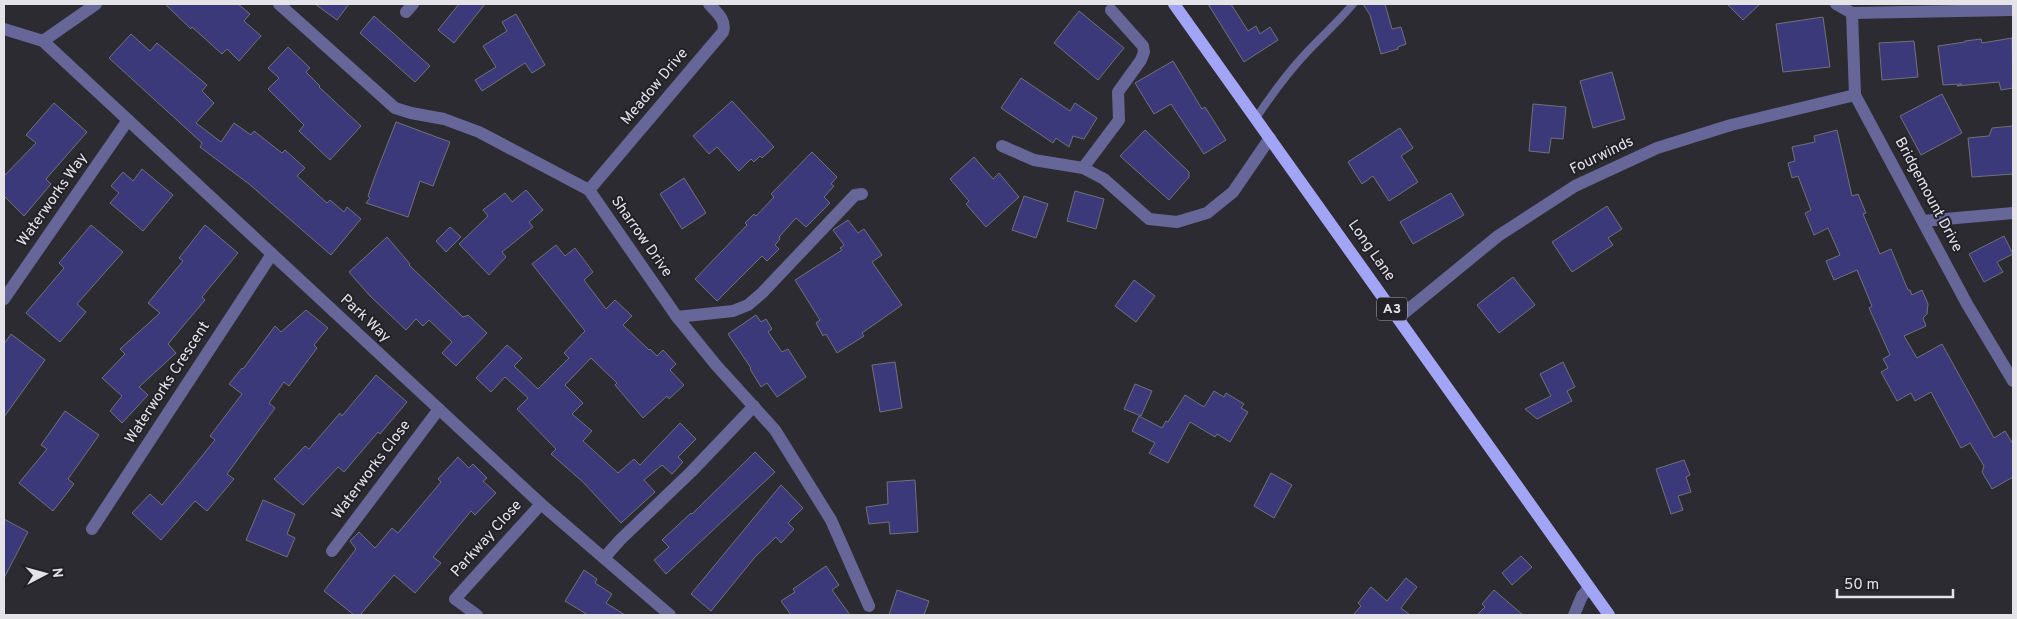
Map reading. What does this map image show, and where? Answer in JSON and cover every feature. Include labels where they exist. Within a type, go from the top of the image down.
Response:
[{"type":"main road","name":"Long Lane","points":[[1174,4],[1609,615]]},
{"type":"street","points":[[4,29],[43,41],[96,4]]},
{"type":"street","name":"Sharrow Drive","points":[[279,4],[395,108],[411,114],[444,119],[479,132],[589,190],[677,317],[716,365],[775,430],[831,520],[869,606]]},
{"type":"street","name":"Meadow Drive","points":[[589,190],[723,32],[725,26],[723,20],[709,4]]},
{"type":"street","points":[[1836,4],[1852,13],[1970,8],[2013,10]]},
{"type":"street","points":[[1083,168],[1119,120],[1118,92],[1141,60],[1144,52],[1143,46],[1111,10]]},
{"type":"street","name":"Bridgemount Drive","points":[[1852,13],[1855,95],[1967,304],[2013,381]]},
{"type":"street","name":"Park Way","points":[[43,41],[541,504],[670,615]]},
{"type":"street","name":"Fourwinds","points":[[1398,318],[1498,236],[1576,186],[1657,148],[1731,125],[1855,95]]},
{"type":"street","name":"Waterworks Way","points":[[4,299],[128,120]]},
{"type":"street","points":[[1002,146],[1034,160],[1083,168],[1104,179],[1149,219],[1177,222],[1207,213],[1233,192],[1270,138]]},
{"type":"street","points":[[677,317],[733,311],[748,305],[762,293],[855,195],[862,194]]},
{"type":"street","points":[[1923,220],[2013,213]]},
{"type":"street","name":"Waterworks Crescent","points":[[92,529],[272,254]]},
{"type":"street","points":[[604,558],[620,540],[691,472],[754,406]]},
{"type":"street","name":"Waterworks Close","points":[[332,551],[439,409]]},
{"type":"street","name":"Parkway Close","points":[[477,615],[456,598],[541,504]]},
{"type":"street","points":[[1574,615],[1582,596],[1589,588]]},
{"type":"lane","points":[[1256,118],[1280,83],[1353,4]]},
{"type":"building","points":[[165,4],[238,4],[250,14],[244,21],[261,36],[239,61],[227,49],[222,54],[192,27],[191,29]]},
{"type":"building","points":[[315,4],[349,4],[337,20]]},
{"type":"building","points":[[459,4],[485,4],[454,43],[438,30]]},
{"type":"building","points":[[1208,4],[1231,4],[1248,31],[1256,26],[1260,34],[1270,27],[1278,40],[1244,62]]},
{"type":"building","points":[[1363,4],[1385,4],[1392,29],[1401,27],[1406,44],[1398,47],[1398,49],[1381,54],[1370,15]]},
{"type":"building","points":[[1727,4],[1760,4],[1743,20]]},
{"type":"building","points":[[1079,11],[1124,48],[1098,80],[1054,43]]},
{"type":"building","points":[[516,14],[545,65],[532,73],[525,63],[482,91],[475,80],[496,67],[483,46],[507,31],[502,22]]},
{"type":"building","points":[[374,16],[430,66],[415,82],[360,33]]},
{"type":"building","points":[[1823,17],[1830,67],[1783,72],[1776,24]]},
{"type":"building","points":[[131,34],[150,51],[157,43],[207,85],[202,91],[214,103],[196,123],[221,142],[234,123],[251,135],[254,131],[282,153],[285,150],[305,168],[297,176],[327,203],[330,200],[344,212],[347,207],[361,219],[331,255],[249,184],[200,147],[202,143],[109,58]]},
{"type":"building","points":[[2012,38],[2013,88],[2001,90],[1999,82],[1957,86],[1962,84],[1943,85],[1938,46],[1981,39],[1982,43]]},
{"type":"building","points":[[1914,41],[1918,77],[1882,80],[1879,43]]},
{"type":"building","points":[[288,47],[310,68],[306,72],[319,87],[361,126],[330,160],[299,131],[304,125],[268,89],[279,78],[268,68]]},
{"type":"building","points":[[1173,61],[1202,109],[1205,107],[1226,140],[1204,154],[1171,104],[1154,114],[1135,83]]},
{"type":"building","points":[[1612,72],[1625,119],[1593,128],[1580,81]]},
{"type":"building","points":[[1021,78],[1070,111],[1075,103],[1097,118],[1084,139],[1073,136],[1069,147],[1056,138],[1053,143],[1001,108]]},
{"type":"building","points":[[1942,94],[1962,133],[1921,155],[1900,116]]},
{"type":"building","points":[[732,101],[774,147],[762,158],[760,156],[754,162],[751,159],[739,171],[717,147],[709,154],[693,136]]},
{"type":"building","points":[[54,103],[87,132],[46,179],[51,184],[24,216],[4,196],[4,176],[36,143],[26,135]]},
{"type":"building","points":[[1533,104],[1566,107],[1563,139],[1551,138],[1549,153],[1529,151]]},
{"type":"building","points":[[396,122],[450,142],[433,186],[420,181],[408,217],[366,203],[370,198],[368,196]]},
{"type":"building","points":[[2013,126],[2013,174],[1972,177],[1968,138],[1989,136],[1992,128]]},
{"type":"building","points":[[1400,128],[1413,148],[1401,156],[1418,182],[1389,201],[1373,176],[1362,184],[1348,162]]},
{"type":"building","points":[[1145,130],[1189,172],[1189,177],[1169,200],[1120,156]]},
{"type":"building","points":[[1837,130],[1852,196],[1858,194],[1866,213],[1863,214],[1880,254],[1891,249],[1908,290],[1910,290],[1912,295],[1922,290],[1928,304],[1927,314],[1923,318],[1926,326],[1904,336],[1917,358],[1942,344],[1994,438],[2005,431],[2013,444],[2013,477],[1992,489],[1982,472],[1984,466],[1970,443],[1961,448],[1931,392],[1915,401],[1911,393],[1897,401],[1881,372],[1888,368],[1883,359],[1890,355],[1869,308],[1872,306],[1857,270],[1834,280],[1826,261],[1840,255],[1828,228],[1814,235],[1805,213],[1811,210],[1798,176],[1792,178],[1788,163],[1795,161],[1792,147],[1815,142],[1814,136]]},
{"type":"building","points":[[812,152],[837,177],[831,184],[834,186],[824,197],[830,203],[806,227],[796,218],[779,237],[780,239],[775,245],[779,249],[767,261],[762,256],[717,301],[695,279],[747,225],[745,223],[754,214],[756,216],[774,197],[771,194]]},
{"type":"building","points":[[974,157],[993,179],[999,173],[1019,197],[986,227],[966,204],[969,201],[950,179]]},
{"type":"building","points":[[142,169],[173,195],[143,231],[110,203],[119,193],[111,186],[123,172],[133,181]]},
{"type":"building","points":[[684,178],[706,213],[682,229],[660,194]]},
{"type":"building","points":[[526,190],[543,210],[529,222],[533,227],[502,252],[506,257],[489,275],[459,244],[488,216],[483,210],[505,193],[512,202]]},
{"type":"building","points":[[1075,191],[1104,199],[1096,229],[1067,221]]},
{"type":"building","points":[[1451,193],[1464,215],[1413,244],[1400,222]]},
{"type":"building","points":[[1024,196],[1048,204],[1036,238],[1012,230]]},
{"type":"building","points":[[1607,206],[1622,229],[1608,238],[1613,245],[1572,272],[1552,242]]},
{"type":"building","points":[[848,220],[858,233],[864,229],[882,255],[872,262],[902,305],[862,333],[864,336],[837,353],[826,334],[823,336],[816,323],[820,320],[795,280],[842,250],[840,248],[844,245],[833,230]]},
{"type":"building","points":[[91,225],[123,252],[77,304],[86,312],[60,342],[26,313],[64,268],[59,263]]},
{"type":"building","points":[[205,225],[238,253],[202,297],[205,300],[168,344],[176,353],[139,387],[148,395],[122,423],[110,411],[122,396],[102,378],[125,354],[120,349],[160,313],[148,303],[183,261],[179,258]]},
{"type":"building","points":[[450,227],[461,237],[446,252],[436,241]]},
{"type":"building","points":[[2004,236],[2013,254],[1997,262],[2003,272],[1984,282],[1969,254]]},
{"type":"building","points":[[387,237],[409,265],[463,317],[468,315],[487,333],[456,366],[442,353],[452,342],[429,320],[423,326],[416,319],[406,330],[370,296],[349,272]]},
{"type":"building","points":[[556,245],[565,256],[575,248],[593,272],[584,280],[606,309],[615,300],[632,316],[623,325],[657,356],[663,350],[676,364],[670,370],[684,385],[669,399],[667,396],[643,418],[615,385],[617,383],[591,358],[565,385],[583,403],[572,414],[592,431],[583,441],[618,473],[634,459],[640,465],[680,423],[696,439],[678,457],[683,462],[672,474],[662,465],[644,480],[655,492],[621,523],[583,482],[551,454],[556,449],[517,409],[528,398],[505,377],[491,392],[476,378],[507,345],[522,358],[514,366],[538,389],[569,358],[564,353],[585,331],[532,264]]},
{"type":"building","points":[[1513,277],[1535,305],[1499,333],[1477,305]]},
{"type":"building","points":[[1134,280],[1155,296],[1136,322],[1115,306]]},
{"type":"building","points":[[306,310],[328,328],[314,345],[317,348],[289,386],[284,382],[269,403],[275,408],[227,474],[234,479],[207,511],[195,501],[161,540],[132,513],[150,494],[162,505],[215,440],[210,436],[242,394],[229,384],[243,369],[275,326],[281,332]]},
{"type":"building","points":[[756,315],[761,322],[766,319],[772,329],[768,332],[782,352],[788,349],[806,377],[777,397],[767,383],[761,387],[751,368],[728,334]]},
{"type":"building","points":[[11,334],[45,360],[4,417],[4,344]]},
{"type":"building","points":[[895,362],[902,408],[880,412],[872,365]]},
{"type":"building","points":[[1563,362],[1575,387],[1567,391],[1572,401],[1537,419],[1525,409],[1551,396],[1540,374]]},
{"type":"building","points":[[376,375],[407,402],[344,472],[338,467],[303,505],[274,479],[305,446],[309,449],[340,413],[342,416]]},
{"type":"building","points":[[1135,384],[1152,391],[1141,416],[1124,409]]},
{"type":"building","points":[[1214,391],[1224,397],[1226,393],[1244,404],[1241,408],[1248,412],[1230,442],[1217,434],[1215,437],[1190,422],[1168,463],[1149,453],[1155,443],[1132,431],[1139,416],[1162,428],[1185,395],[1204,407]]},
{"type":"building","points":[[65,411],[99,435],[68,479],[74,484],[53,511],[19,483],[47,449],[41,445]]},
{"type":"building","points":[[755,452],[775,472],[666,574],[654,560],[669,547],[662,540],[692,514]]},
{"type":"building","points":[[458,457],[469,468],[473,464],[487,478],[483,481],[496,493],[475,515],[471,511],[433,557],[441,563],[415,593],[394,575],[360,615],[354,615],[324,591],[356,549],[350,541],[359,532],[375,548],[392,528],[398,533],[441,482],[438,479]]},
{"type":"building","points":[[1684,460],[1690,475],[1686,477],[1691,492],[1678,496],[1683,510],[1671,514],[1656,469]]},
{"type":"building","points":[[1271,473],[1292,485],[1274,518],[1254,506]]},
{"type":"building","points":[[915,480],[918,532],[890,534],[889,522],[869,524],[866,507],[888,504],[887,482]]},
{"type":"building","points":[[781,485],[803,508],[788,523],[794,529],[781,543],[776,537],[755,557],[711,611],[691,594]]},
{"type":"building","points":[[263,500],[295,514],[287,534],[295,538],[287,557],[246,540]]},
{"type":"building","points":[[4,519],[28,532],[4,578]]},
{"type":"building","points":[[1521,556],[1532,567],[1512,585],[1502,573]]},
{"type":"building","points":[[826,566],[839,585],[832,590],[850,615],[791,615],[781,601],[795,592],[793,589]]},
{"type":"building","points":[[584,570],[597,579],[595,583],[612,594],[606,603],[625,615],[588,615],[565,601]]},
{"type":"building","points":[[1406,578],[1417,587],[1401,608],[1410,615],[1353,615],[1361,606],[1358,603],[1371,587],[1387,601]]},
{"type":"building","points":[[897,590],[929,601],[924,615],[889,615]]},
{"type":"building","points":[[1494,590],[1523,615],[1477,615],[1485,607],[1482,604]]}]
